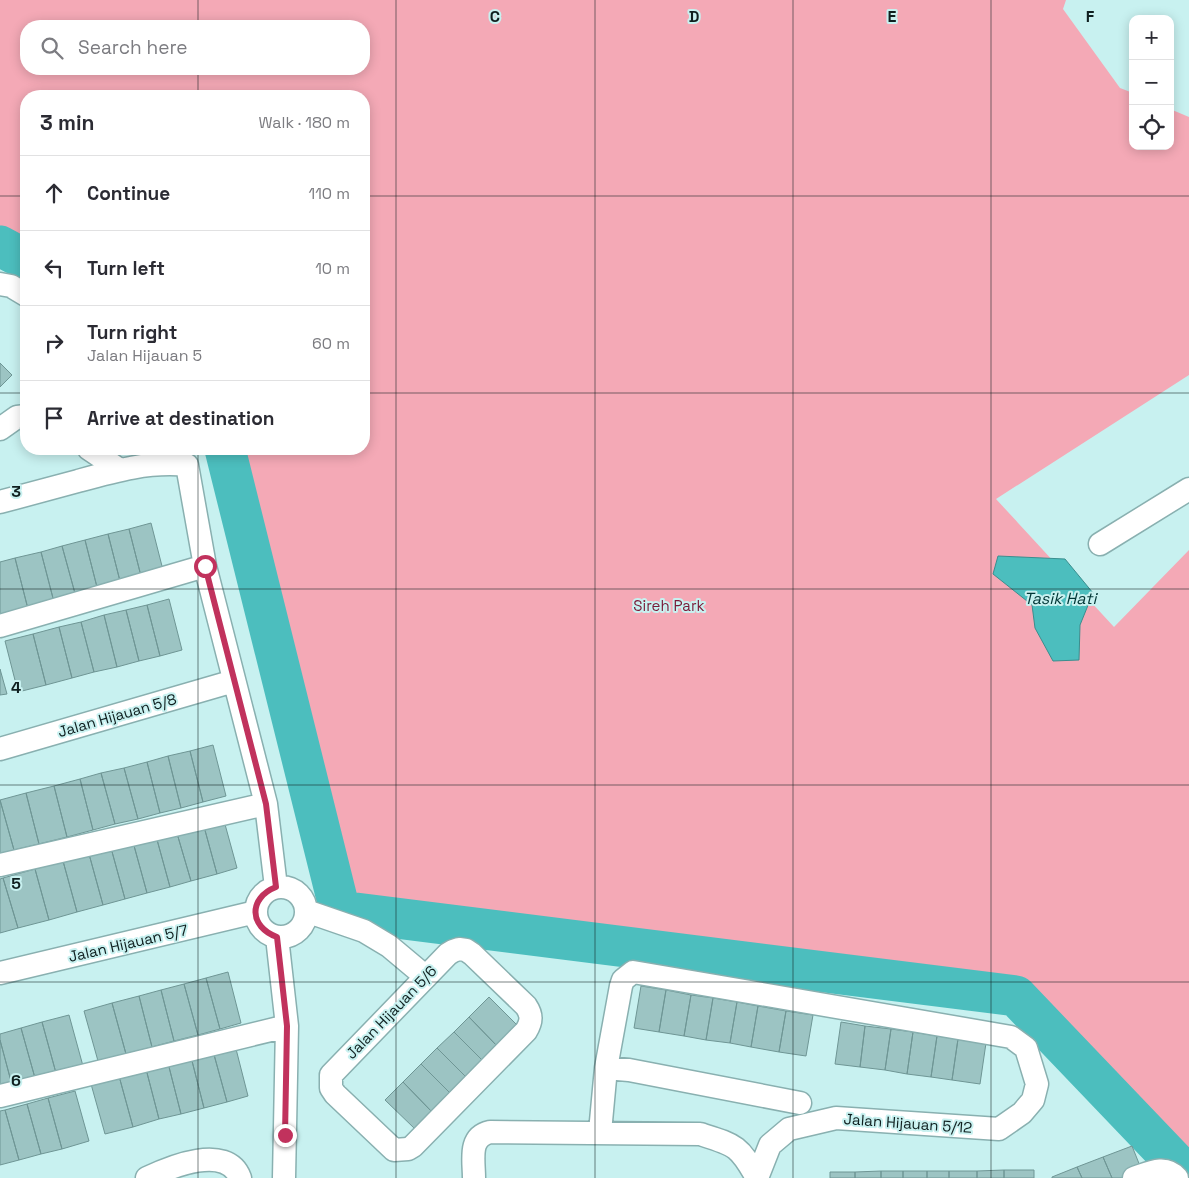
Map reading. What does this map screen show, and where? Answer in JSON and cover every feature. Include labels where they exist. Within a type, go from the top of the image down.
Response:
[{"type":"street","points":[[0,284],[10,286],[20,292]]},
{"type":"street","points":[[0,429],[20,417]]},
{"type":"street","points":[[98,455],[120,470]]},
{"type":"street","points":[[0,502],[120,470],[147,465],[169,464],[185,457],[205,566],[266,804],[276,887]]},
{"type":"street","points":[[1100,544],[1189,490]]},
{"type":"street","points":[[0,626],[205,566]]},
{"type":"street","name":"Jalan Hijauan 5/8","points":[[0,749],[234,681]]},
{"type":"street","points":[[0,865],[266,804]]},
{"type":"street","points":[[284,886],[293,889],[300,895],[306,911],[305,920],[301,927],[294,933],[286,936],[277,937],[269,934],[257,921],[256,904],[267,890],[276,887],[284,886]]},
{"type":"street","points":[[306,911],[364,931],[389,946],[426,977]]},
{"type":"street","name":"Jalan Hijauan 5/7","points":[[0,973],[256,912]]},
{"type":"street","points":[[277,937],[287,1026],[284,1178]]},
{"type":"street","name":"Jalan Hijauan 5/6","points":[[453,950],[466,950],[530,1012],[530,1025],[408,1150],[394,1150],[335,1094],[331,1088],[331,1075],[426,977],[453,950]]},
{"type":"street","name":"Jalan Hijauan 5/12","points":[[606,1068],[621,986],[628,975],[633,972],[1011,1037],[1026,1048],[1037,1084],[1033,1100],[1022,1113],[999,1129],[836,1118],[789,1129],[770,1145],[757,1178]]},
{"type":"street","points":[[0,1096],[287,1026]]},
{"type":"street","points":[[600,1132],[606,1068],[629,1070],[800,1103]]},
{"type":"street","points":[[474,1178],[474,1150],[479,1137],[490,1132],[700,1134],[730,1143],[745,1156],[757,1178]]},
{"type":"street","points":[[147,1178],[176,1166],[205,1160],[227,1162],[240,1178]]},
{"type":"street","points":[[1134,1178],[1167,1174]]},
{"type":"green space","name":"Sireh Park","points":[[0,0],[1066,0],[1063,9],[1120,88],[1129,91],[1129,150],[1174,150],[1174,111],[1189,117],[1189,375],[996,499],[1114,627],[1189,550],[1189,1177],[1016,996],[340,911],[226,455],[370,455],[370,90],[20,90],[20,257],[0,246]]},
{"type":"water","name":"Tasik Hati","points":[[998,556],[1065,559],[1093,593],[1080,625],[1079,660],[1053,661],[1035,628],[1032,605],[993,574]]},
{"type":"building","points":[[0,363],[12,375],[0,387]]},
{"type":"building","points":[[151,523],[164,574],[142,580],[129,529]]},
{"type":"building","points":[[129,529],[142,580],[121,585],[108,534]]},
{"type":"building","points":[[108,534],[121,585],[98,591],[85,540]]},
{"type":"building","points":[[85,540],[98,591],[76,597],[62,546]]},
{"type":"building","points":[[62,546],[76,597],[54,602],[41,552]]},
{"type":"building","points":[[41,552],[54,602],[28,609],[15,558]]},
{"type":"building","points":[[15,558],[28,609],[0,615],[0,562]]},
{"type":"building","points":[[169,599],[182,650],[160,656],[147,605]]},
{"type":"building","points":[[147,605],[160,656],[139,661],[126,610]]},
{"type":"building","points":[[126,610],[139,661],[117,667],[104,615]]},
{"type":"building","points":[[104,615],[117,667],[94,672],[81,622]]},
{"type":"building","points":[[81,622],[94,672],[72,678],[59,627]]},
{"type":"building","points":[[59,627],[72,678],[46,685],[33,634]]},
{"type":"building","points":[[33,634],[46,685],[18,692],[5,641]]},
{"type":"building","points":[[0,669],[7,694],[0,695]]},
{"type":"building","points":[[213,745],[226,796],[203,802],[190,751]]},
{"type":"building","points":[[190,751],[203,802],[181,808],[168,756]]},
{"type":"building","points":[[168,756],[181,808],[160,813],[147,762]]},
{"type":"building","points":[[147,762],[160,813],[138,819],[124,768]]},
{"type":"building","points":[[124,768],[138,819],[115,824],[101,773]]},
{"type":"building","points":[[101,773],[115,824],[93,830],[80,779]]},
{"type":"building","points":[[80,779],[93,830],[67,837],[54,786]]},
{"type":"building","points":[[54,786],[67,837],[39,844],[26,793]]},
{"type":"building","points":[[26,793],[39,844],[14,850],[0,800]]},
{"type":"building","points":[[0,800],[14,850],[0,854]]},
{"type":"building","points":[[223,817],[237,868],[217,874],[203,823]]},
{"type":"building","points":[[203,823],[217,874],[191,881],[176,830]]},
{"type":"building","points":[[176,830],[191,881],[170,887],[156,836]]},
{"type":"building","points":[[156,836],[170,887],[147,893],[133,842]]},
{"type":"building","points":[[133,842],[147,893],[125,899],[111,848]]},
{"type":"building","points":[[111,848],[125,899],[103,905],[89,854]]},
{"type":"building","points":[[89,854],[103,905],[77,912],[63,861]]},
{"type":"building","points":[[63,861],[77,912],[49,920],[35,869]]},
{"type":"building","points":[[35,869],[49,920],[18,928],[3,878]]},
{"type":"building","points":[[3,878],[18,928],[0,933],[0,879]]},
{"type":"building","points":[[228,972],[241,1023],[220,1029],[206,978]]},
{"type":"building","points":[[206,978],[220,1029],[198,1035],[184,984]]},
{"type":"building","points":[[184,984],[198,1035],[174,1041],[161,990]]},
{"type":"building","points":[[641,986],[666,990],[659,1032],[634,1028]]},
{"type":"building","points":[[161,990],[174,1041],[152,1047],[139,996]]},
{"type":"building","points":[[666,990],[691,995],[684,1036],[659,1032]]},
{"type":"building","points":[[691,995],[713,998],[706,1040],[684,1036]]},
{"type":"building","points":[[139,996],[152,1047],[126,1054],[112,1003]]},
{"type":"building","points":[[489,997],[519,1027],[498,1047],[469,1017]]},
{"type":"building","points":[[713,998],[737,1002],[730,1043],[706,1040]]},
{"type":"building","points":[[737,1002],[758,1006],[751,1047],[730,1043]]},
{"type":"building","points":[[112,1003],[126,1054],[98,1061],[84,1011]]},
{"type":"building","points":[[758,1006],[786,1011],[779,1052],[751,1047]]},
{"type":"building","points":[[786,1011],[813,1015],[806,1056],[779,1052]]},
{"type":"building","points":[[69,1015],[83,1066],[56,1073],[42,1022]]},
{"type":"building","points":[[469,1017],[498,1047],[483,1061],[454,1032]]},
{"type":"building","points":[[42,1022],[56,1073],[35,1078],[21,1028]]},
{"type":"building","points":[[841,1022],[865,1026],[860,1067],[835,1064]]},
{"type":"building","points":[[865,1026],[891,1029],[885,1070],[860,1067]]},
{"type":"building","points":[[21,1028],[35,1078],[12,1085],[0,1034]]},
{"type":"building","points":[[891,1029],[913,1032],[907,1074],[885,1070]]},
{"type":"building","points":[[454,1032],[483,1061],[467,1078],[437,1048]]},
{"type":"building","points":[[913,1032],[937,1036],[931,1077],[907,1074]]},
{"type":"building","points":[[937,1036],[958,1039],[952,1080],[931,1077]]},
{"type":"building","points":[[958,1039],[986,1043],[980,1084],[952,1080]]},
{"type":"building","points":[[0,1040],[12,1085],[0,1088]]},
{"type":"building","points":[[235,1045],[248,1096],[227,1102],[213,1051]]},
{"type":"building","points":[[437,1048],[467,1078],[451,1094],[421,1064]]},
{"type":"building","points":[[213,1051],[227,1102],[204,1108],[191,1057]]},
{"type":"building","points":[[191,1057],[204,1108],[181,1114],[168,1063]]},
{"type":"building","points":[[168,1063],[181,1114],[159,1119],[146,1069]]},
{"type":"building","points":[[421,1064],[451,1094],[432,1112],[403,1082]]},
{"type":"building","points":[[146,1069],[159,1119],[133,1127],[119,1076]]},
{"type":"building","points":[[119,1076],[133,1127],[105,1134],[91,1084]]},
{"type":"building","points":[[403,1082],[432,1112],[415,1129],[385,1100]]},
{"type":"building","points":[[75,1091],[89,1141],[62,1149],[48,1098]]},
{"type":"building","points":[[48,1098],[62,1149],[41,1154],[27,1104]]},
{"type":"building","points":[[27,1104],[41,1154],[19,1160],[5,1110]]},
{"type":"building","points":[[5,1110],[19,1160],[0,1165],[0,1111]]},
{"type":"building","points":[[1132,1146],[1142,1171],[1124,1178],[1112,1178],[1103,1157]]},
{"type":"building","points":[[1103,1157],[1112,1178],[1082,1178],[1077,1167]]},
{"type":"building","points":[[1077,1167],[1082,1178],[1052,1178],[1052,1177]]},
{"type":"building","points":[[1004,1170],[1004,1178],[977,1178],[977,1171]]},
{"type":"building","points":[[1004,1170],[1034,1170],[1034,1178],[1004,1178]]},
{"type":"building","points":[[881,1171],[881,1178],[855,1178],[855,1172]]},
{"type":"building","points":[[881,1171],[903,1171],[903,1178],[881,1178]]},
{"type":"building","points":[[903,1171],[927,1171],[927,1178],[903,1178]]},
{"type":"building","points":[[927,1171],[949,1171],[949,1178],[927,1178]]},
{"type":"building","points":[[949,1171],[977,1171],[977,1178],[949,1178]]},
{"type":"building","points":[[830,1172],[855,1172],[855,1178],[830,1178]]},
{"type":"waterway","points":[[0,246],[20,257]]},
{"type":"waterway","points":[[226,455],[340,911],[1016,996],[1189,1177]]},
{"type":"route","points":[[205,566],[266,804],[276,887],[267,890],[261,896],[256,904],[256,912],[257,921],[262,928],[269,934],[277,937],[287,1026],[285,1135]]}]
